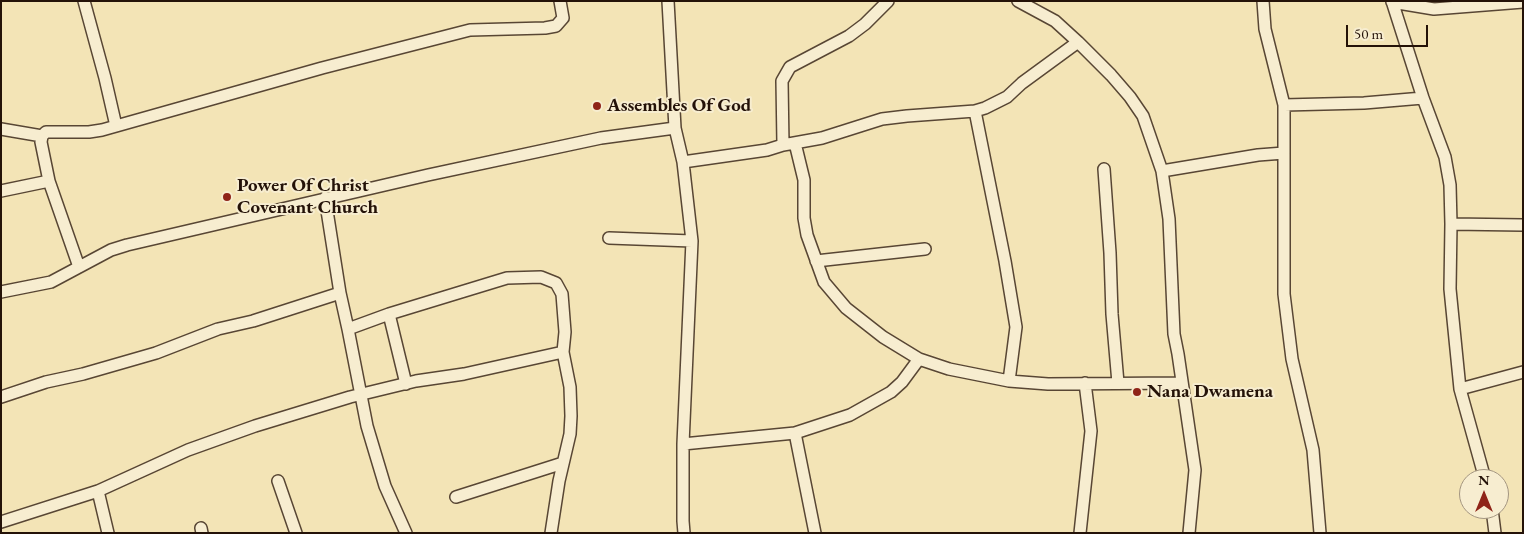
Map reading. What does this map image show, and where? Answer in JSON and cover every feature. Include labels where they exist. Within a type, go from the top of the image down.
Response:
[{"type":"street","points":[[84,1],[116,126]]},
{"type":"street","points":[[79,267],[48,181],[41,142],[42,136],[46,132],[89,132],[116,126],[322,68],[470,30],[556,26],[563,18],[560,1]]},
{"type":"street","points":[[668,1],[675,128],[683,162],[692,241],[683,444],[684,533]]},
{"type":"street","points":[[888,1],[866,24],[849,36],[790,67],[782,81],[789,144],[804,180],[804,218],[807,235],[824,282],[846,308],[883,337],[919,359],[949,369],[1009,381],[1048,384],[1182,383]]},
{"type":"street","points":[[1018,1],[1055,20],[1111,75],[1143,116],[1162,171],[1169,219],[1174,334],[1195,470],[1188,533]]},
{"type":"street","points":[[1263,1],[1265,29],[1284,105],[1283,194],[1286,319],[1292,358],[1313,450],[1320,533]]},
{"type":"street","points":[[1482,469],[1460,389],[1450,289],[1452,224],[1450,185],[1445,157],[1423,98],[1392,2],[1434,10],[1523,2]]},
{"type":"street","points":[[683,162],[750,153],[850,130],[882,120],[907,116],[976,111],[1006,96],[1078,42]]},
{"type":"street","points":[[1284,105],[1364,103],[1423,98]]},
{"type":"street","points":[[976,111],[1016,327],[1009,381]]},
{"type":"street","points":[[1,128],[42,136]]},
{"type":"street","points":[[1,292],[51,282],[111,250],[127,245],[325,198],[601,138],[675,128]]},
{"type":"street","points":[[1162,171],[1258,155],[1284,153]]},
{"type":"street","points":[[1104,169],[1118,383]]},
{"type":"street","points":[[1,191],[48,181]]},
{"type":"street","points":[[325,198],[340,293],[362,393],[367,426],[386,486],[406,533]]},
{"type":"street","points":[[1452,224],[1523,225]]},
{"type":"street","points":[[609,238],[692,241]]},
{"type":"street","points":[[816,261],[924,249]]},
{"type":"street","points":[[348,329],[389,314],[507,278],[541,277],[556,283],[562,294],[565,332],[563,352],[570,387],[571,416],[570,434],[554,505],[551,533]]},
{"type":"street","points":[[1,397],[46,382],[83,374],[156,353],[218,329],[253,321],[340,293]]},
{"type":"street","points":[[389,314],[406,384]]},
{"type":"street","points":[[1,522],[98,491],[188,450],[255,426],[362,393],[464,374],[563,352]]},
{"type":"street","points":[[683,444],[795,433],[850,415],[891,392],[902,382],[919,359]]},
{"type":"street","points":[[1460,389],[1487,380],[1523,372]]},
{"type":"street","points":[[1080,533],[1091,431],[1085,384]]},
{"type":"street","points":[[795,433],[815,533]]},
{"type":"street","points":[[456,497],[563,463]]},
{"type":"street","points":[[278,481],[296,533]]},
{"type":"street","points":[[98,491],[108,533]]},
{"type":"street","points":[[1494,519],[1496,533]]},
{"type":"place","name":"Assembles Of God","points":[[597,106]]},
{"type":"place","name":"Power Of Christ Covenant Church","points":[[227,197]]},
{"type":"place","name":"Nana Dwamena","points":[[1137,392]]}]
